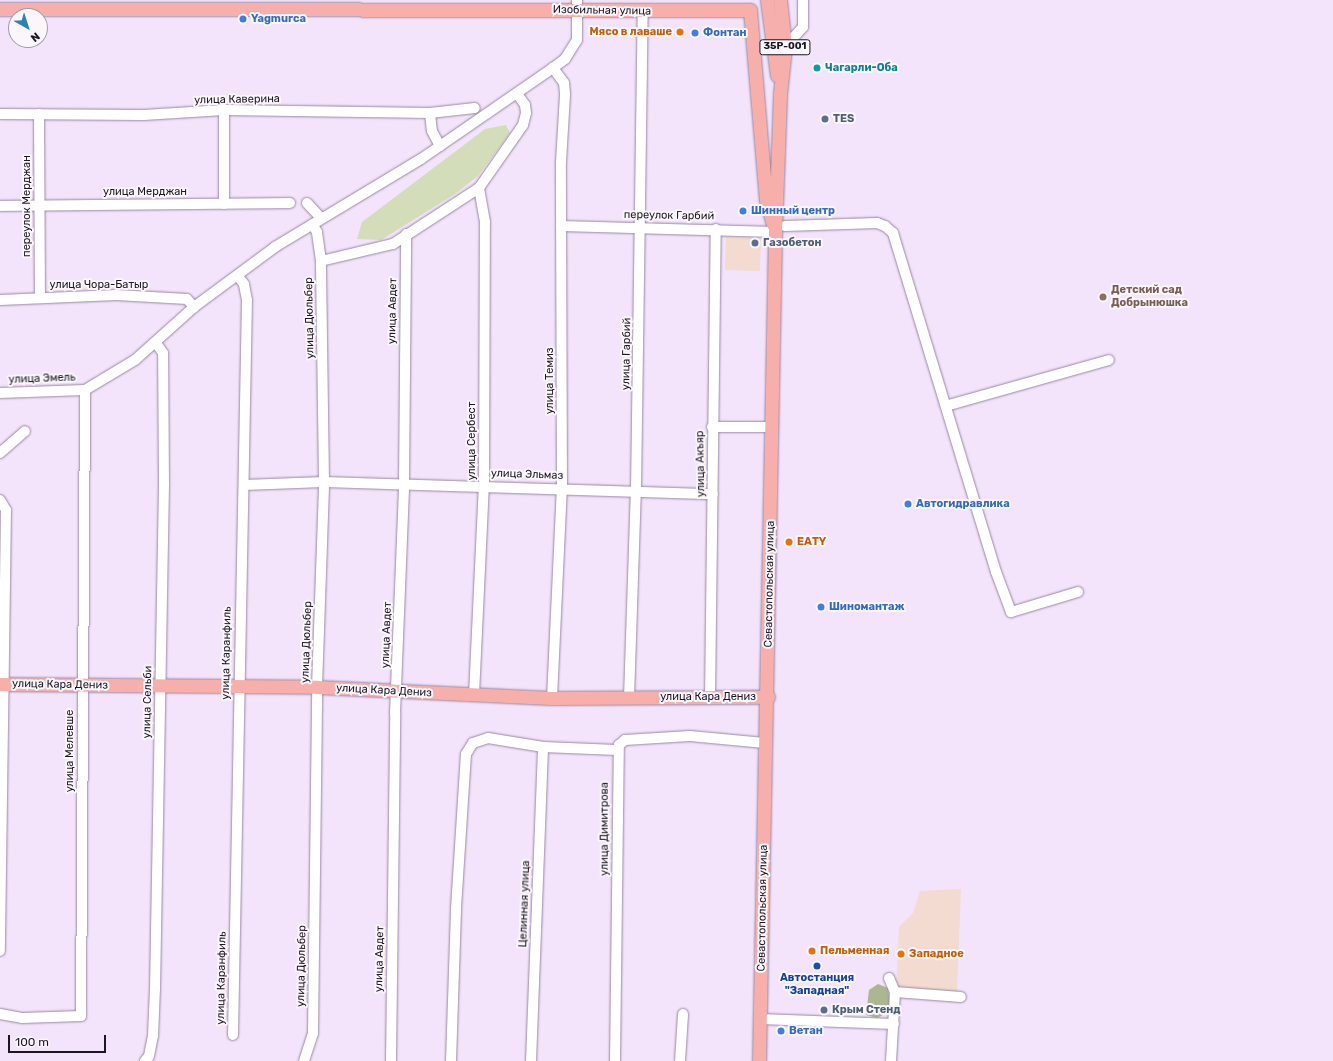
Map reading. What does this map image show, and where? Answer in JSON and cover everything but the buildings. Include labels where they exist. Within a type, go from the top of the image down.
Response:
[{"type":"main road","name":"35Р-001","points":[[767,0],[780,101]]},
{"type":"main road","name":"35Р-001","points":[[780,0],[785,47],[780,101]]},
{"type":"main road","name":"Изобильная улица","points":[[0,9],[157,5],[369,4],[577,5],[643,11],[748,3],[753,38],[766,200],[780,229]]},
{"type":"main road","points":[[725,5],[741,14],[748,23],[753,38]]},
{"type":"main road","name":"Севастопольская улица","points":[[759,1061],[765,743],[768,697],[771,427],[780,229],[778,186],[780,101]]},
{"type":"main road","points":[[762,143],[778,186]]},
{"type":"main road","name":"улица Кара Дениз","points":[[2,684],[82,684],[238,688],[317,687],[552,698],[768,697]]},
{"type":"street","points":[[785,47],[801,29],[803,21],[803,0]]},
{"type":"street","points":[[85,390],[135,360],[156,343],[194,307],[237,275],[321,218],[440,146],[518,95],[565,59],[576,40],[577,5]]},
{"type":"street","name":"улица Гарбий","points":[[630,698],[641,227],[643,11]]},
{"type":"street","name":"улица Темиз","points":[[552,698],[562,488],[561,162],[565,94],[564,83],[553,68]]},
{"type":"street","points":[[321,261],[393,244],[478,188],[523,125],[526,113],[525,105],[518,95]]},
{"type":"street","name":"улица Каверина","points":[[0,114],[144,115],[224,110],[430,113],[475,108]]},
{"type":"street","points":[[224,110],[224,204]]},
{"type":"street","points":[[430,113],[432,132],[440,146]]},
{"type":"street","name":"переулок Мерджан","points":[[39,114],[40,298]]},
{"type":"street","name":"улица Сербест","points":[[474,695],[484,486],[485,222],[478,188]]},
{"type":"street","name":"улица Мерджан","points":[[0,206],[290,203]]},
{"type":"street","points":[[307,203],[321,218]]},
{"type":"street","name":"улица Дюльбер","points":[[304,1061],[313,1033],[317,687],[324,482],[321,261],[317,232],[312,224]]},
{"type":"street","name":"переулок Гарбий","points":[[561,226],[716,229],[780,229],[877,224],[885,226],[893,233],[996,572],[1011,612],[1078,592]]},
{"type":"street","name":"улица Акъяр","points":[[710,698],[713,494],[712,427],[716,229]]},
{"type":"street","name":"улица Авдет","points":[[391,1061],[394,713],[397,691],[404,484],[406,234]]},
{"type":"street","name":"улица Каранфиль","points":[[233,1035],[238,688],[244,485],[247,300],[244,284],[237,275]]},
{"type":"street","name":"улица Чора-Батыр","points":[[0,300],[116,295],[187,299],[194,307]]},
{"type":"street","name":"улица Сельби","points":[[145,1061],[149,1056],[153,1036],[164,484],[163,353],[156,343]]},
{"type":"street","points":[[949,405],[1109,360]]},
{"type":"street","name":"улица Эмель","points":[[0,393],[85,390]]},
{"type":"street","name":"улица Мелевше","points":[[0,1014],[22,1018],[81,1016],[85,390]]},
{"type":"street","points":[[712,427],[771,427]]},
{"type":"street","points":[[0,453],[25,431]]},
{"type":"street","name":"улица Эльмаз","points":[[244,485],[324,482],[562,488],[713,494]]},
{"type":"street","points":[[0,500],[6,510],[2,684],[0,951]]},
{"type":"street","points":[[450,1061],[456,908],[466,754],[473,743],[488,738],[543,747],[617,750],[625,740],[690,736],[765,743]]},
{"type":"street","name":"Целинная улица","points":[[531,1061],[543,747]]},
{"type":"street","name":"улица Димитрова","points":[[615,1061],[617,750]]},
{"type":"street","points":[[889,978],[894,992],[894,1024],[891,1061]]},
{"type":"street","points":[[894,992],[962,998]]},
{"type":"street","points":[[680,1061],[683,1014]]},
{"type":"street","points":[[760,1019],[894,1024]]},
{"type":"shaded area","points":[[726,237],[761,238],[760,271],[725,270]]},
{"type":"shaded area","points":[[961,889],[957,994],[896,988],[899,927],[913,913],[920,891]]},
{"type":"green space","points":[[506,125],[510,133],[478,176],[455,194],[381,240],[357,239],[362,222],[485,129]]},
{"type":"green space","points":[[878,984],[888,988],[891,1011],[877,1018],[866,1015],[869,990]]},
{"type":"place","name":"Yagmurca","points":[[243,19]]},
{"type":"place","name":"Мясо в лаваше","points":[[680,32]]},
{"type":"place","name":"Фонтан","points":[[695,33]]},
{"type":"place","name":"Чагарли-Оба","points":[[817,68]]},
{"type":"place","name":"TES","points":[[825,119]]},
{"type":"place","name":"Шинный центр","points":[[743,211]]},
{"type":"place","name":"Газобетон","points":[[755,243]]},
{"type":"place","name":"Детский сад Добрынюшка","points":[[1103,297]]},
{"type":"place","name":"Автогидравлика","points":[[908,504]]},
{"type":"place","name":"EАTY","points":[[789,542]]},
{"type":"place","name":"Шиномантаж","points":[[821,607]]},
{"type":"place","name":"Пельменная","points":[[812,951]]},
{"type":"place","name":"Западное","points":[[901,954]]},
{"type":"place","name":"Автостанция \"Западная\"","points":[[817,966]]},
{"type":"place","name":"Крым Стенд","points":[[824,1010]]},
{"type":"place","name":"Ветан","points":[[781,1031]]}]
